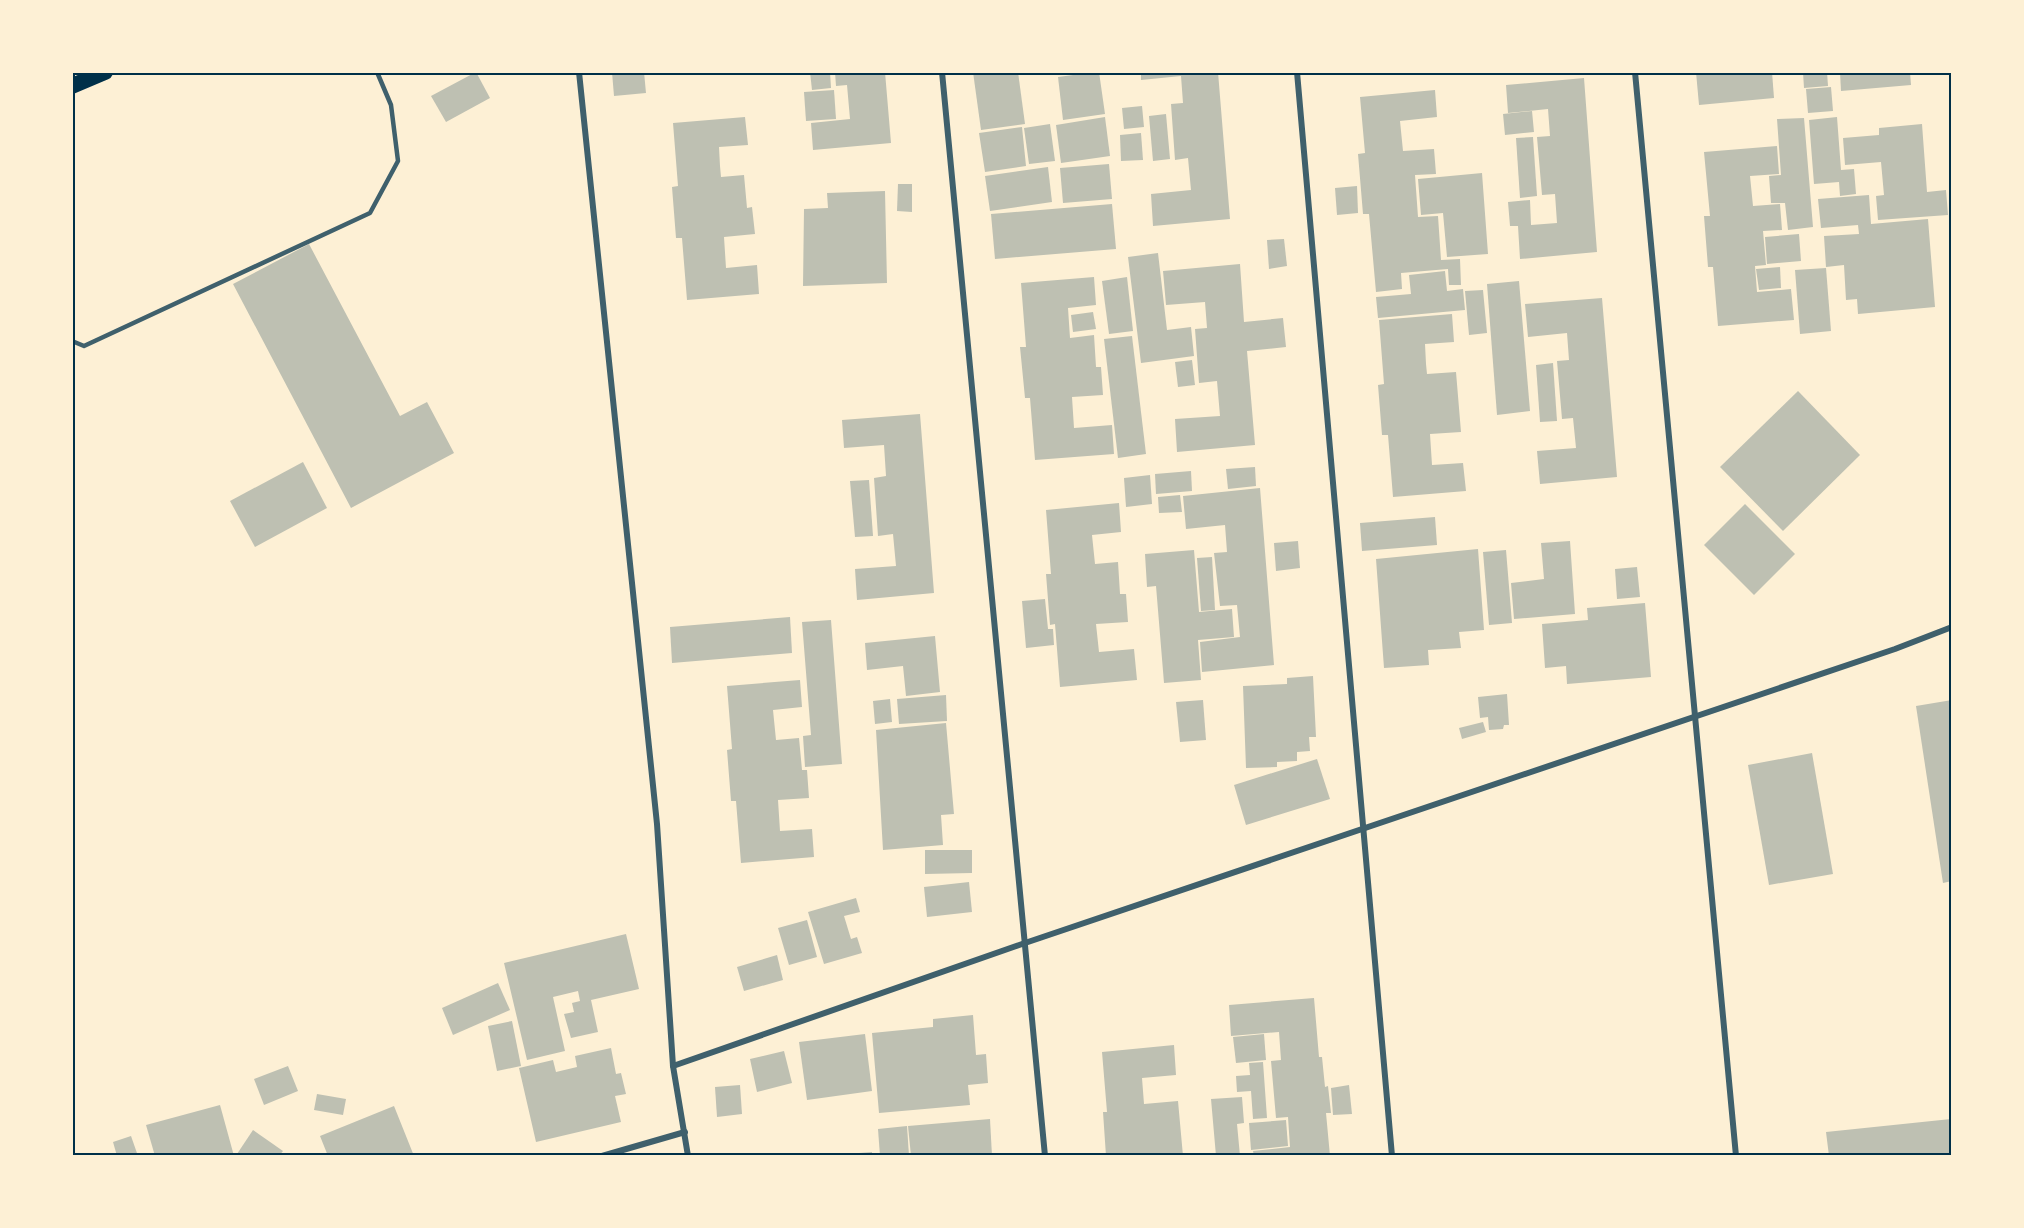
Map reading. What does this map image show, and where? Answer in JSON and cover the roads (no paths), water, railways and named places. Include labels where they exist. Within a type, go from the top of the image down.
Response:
[{"type":"highway","points":[[72,86],[105,72]]},
{"type":"street","points":[[579,72],[657,824],[673,1066],[686,1132],[688,1156]]},
{"type":"street","points":[[942,72],[1046,1156]]},
{"type":"street","points":[[1298,72],[1366,827],[1392,1156]]},
{"type":"street","points":[[1635,72],[1736,1156]]},
{"type":"street","points":[[673,1066],[1025,942],[1895,649],[1952,627]]},
{"type":"street","points":[[602,1156],[686,1132]]},
{"type":"lane","points":[[72,341],[84,346],[370,213],[398,161],[391,105],[377,72]]}]
